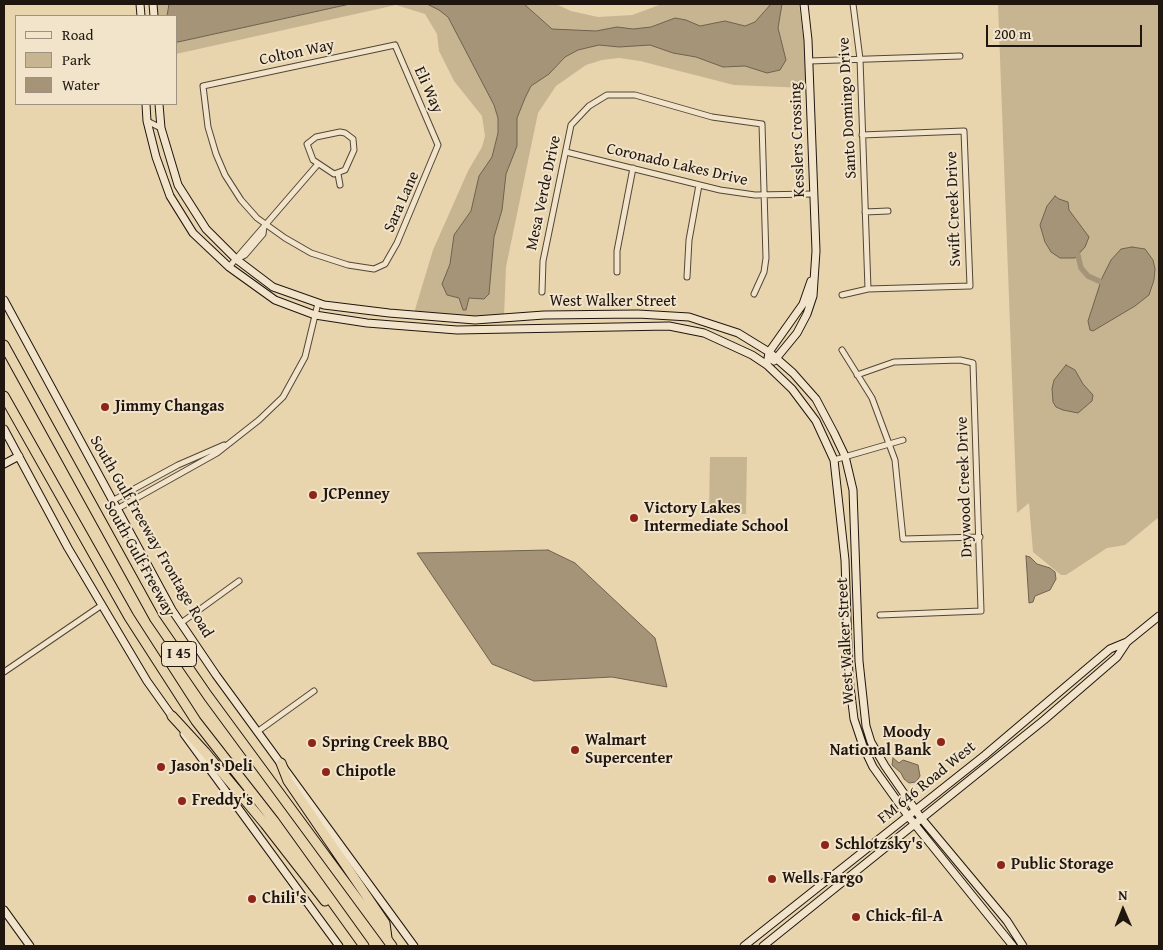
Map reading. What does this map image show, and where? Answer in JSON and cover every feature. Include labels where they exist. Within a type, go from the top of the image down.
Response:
[{"type":"highway","name":"South Gulf Freeway","points":[[4,345],[154,619],[208,696],[390,944]]},
{"type":"highway","name":"I 45","points":[[4,396],[129,617],[191,713],[274,821],[363,944]]},
{"type":"highway","points":[[172,716],[204,752],[325,901],[363,944]]},
{"type":"highway","points":[[281,763],[288,781],[386,923],[390,944]]},
{"type":"street","name":"Kesslers Crossing","points":[[767,365],[777,359],[807,314],[813,296],[816,251],[809,61],[804,4]]},
{"type":"street","name":"Santo Domingo Drive","points":[[853,4],[860,59],[868,289]]},
{"type":"street","name":"Colton Way","points":[[265,226],[246,206],[225,175],[208,127],[203,86],[395,45]]},
{"type":"street","name":"Eli Way","points":[[395,45],[438,144]]},
{"type":"street","points":[[809,61],[960,56]]},
{"type":"street","name":"Mesa Verde Drive","points":[[542,292],[543,261],[571,125],[589,106],[607,95],[634,95],[712,118],[762,124],[764,194]]},
{"type":"street","name":"West Walker Street","points":[[146,105],[147,121],[156,157],[170,196],[192,233],[229,267],[275,300],[315,314],[367,323],[476,331],[669,326],[704,333],[752,355],[767,365],[792,389],[816,421],[834,460],[845,560],[849,678],[854,719],[862,746],[873,767],[914,824],[1013,946]]},
{"type":"street","name":"West Walker Street","points":[[159,105],[161,128],[178,186],[206,229],[236,259],[273,287],[318,302],[389,313],[475,320],[544,315],[638,314],[689,317],[738,333],[777,359],[816,399],[845,456],[853,490],[859,661],[866,726],[871,742],[915,810],[1007,921],[1023,946]]},
{"type":"street","points":[[147,121],[161,128]]},
{"type":"street","name":"Swift Creek Drive","points":[[862,135],[964,131],[970,286],[868,289]]},
{"type":"street","points":[[299,143],[306,144],[316,137],[340,132],[350,135],[353,139],[354,150],[345,170],[338,174]]},
{"type":"street","points":[[306,144],[310,155],[318,164],[338,174]]},
{"type":"street","name":"Sara Lane","points":[[265,226],[318,256],[348,265],[382,267],[397,243],[438,144]]},
{"type":"street","name":"Coronado Lakes Drive","points":[[566,152],[720,190],[764,194],[814,194]]},
{"type":"street","points":[[229,267],[318,164]]},
{"type":"street","points":[[617,272],[616,251],[633,168]]},
{"type":"street","points":[[338,174],[340,185]]},
{"type":"street","points":[[688,277],[689,240],[699,185]]},
{"type":"street","points":[[754,294],[764,272],[766,258],[764,194]]},
{"type":"street","points":[[865,212],[888,211]]},
{"type":"street","name":"Kesslers Crossing","points":[[767,365],[769,352],[802,304],[813,276]]},
{"type":"street","points":[[842,295],[868,289]]},
{"type":"street","name":"South Gulf Freeway Frontage Road","points":[[4,300],[181,623],[414,946]]},
{"type":"street","points":[[117,509],[217,453],[259,420],[283,397],[305,357],[318,302]]},
{"type":"street","points":[[842,350],[872,398],[895,460],[903,539],[980,537]]},
{"type":"street","name":"Drywood Creek Drive","points":[[857,375],[894,362],[960,360],[973,363],[981,611],[880,615]]},
{"type":"street","points":[[4,428],[102,605],[147,681],[339,946]]},
{"type":"street","points":[[834,460],[903,440]]},
{"type":"street","points":[[112,500],[178,464],[225,445]]},
{"type":"street","points":[[4,464],[19,456]]},
{"type":"street","points":[[181,623],[239,581]]},
{"type":"street","points":[[4,672],[102,605]]},
{"type":"street","name":"FM 646 Road West","points":[[763,946],[1057,708],[1116,657],[1127,642],[1159,616]]},
{"type":"street","name":"FM 646 Road West","points":[[744,946],[908,816],[1110,649],[1127,642]]},
{"type":"street","points":[[258,732],[314,691]]},
{"type":"street","points":[[4,910],[30,946]]},
{"type":"green space","points":[[155,4],[556,4],[571,11],[598,17],[632,15],[662,4],[799,4],[804,42],[806,88],[734,85],[640,61],[619,58],[602,60],[586,65],[556,86],[538,113],[506,267],[504,317],[477,318],[414,313],[433,250],[468,171],[482,147],[485,136],[482,116],[454,81],[439,51],[437,34],[425,14],[396,5],[178,54],[178,15],[156,15]]},
{"type":"green space","points":[[998,4],[1159,4],[1159,517],[1125,545],[1107,548],[1066,575],[1061,575],[1033,552],[1029,503],[1017,513]]},
{"type":"green space","points":[[710,457],[747,457],[746,514],[709,513]]},
{"type":"water","points":[[169,4],[350,4],[178,42],[178,15],[167,15]]},
{"type":"water","points":[[427,4],[524,4],[552,29],[596,31],[617,27],[633,29],[651,27],[675,18],[700,26],[725,21],[745,26],[755,22],[771,4],[782,4],[778,28],[786,60],[780,70],[767,73],[745,66],[723,67],[696,57],[673,53],[650,45],[619,47],[599,45],[578,50],[565,57],[549,74],[531,86],[525,98],[517,118],[517,146],[506,174],[502,210],[494,237],[489,294],[484,299],[469,298],[466,310],[463,310],[459,298],[447,295],[442,284],[450,264],[454,235],[471,211],[479,176],[492,157],[498,133],[498,118],[494,105],[448,17]]},
{"type":"water","points":[[1055,196],[1068,202],[1069,210],[1089,237],[1085,247],[1075,258],[1060,258],[1051,252],[1045,242],[1040,225],[1047,206]]},
{"type":"water","points":[[1132,247],[1145,249],[1153,260],[1155,269],[1154,280],[1149,295],[1135,306],[1093,331],[1090,330],[1088,321],[1102,278],[1111,260],[1121,249]]},
{"type":"water","points":[[1066,365],[1075,370],[1083,384],[1093,395],[1092,401],[1078,413],[1056,407],[1053,402],[1052,389],[1054,380]]},
{"type":"water","points":[[548,550],[575,563],[655,638],[667,687],[612,677],[534,681],[492,664],[417,553]]},
{"type":"water","points":[[1026,556],[1030,557],[1037,564],[1050,568],[1055,572],[1056,579],[1050,590],[1035,596],[1033,602],[1029,603]]},
{"type":"water","points":[[893,758],[899,763],[903,760],[918,765],[920,776],[916,782],[909,783],[904,779],[901,773],[892,765]]},
{"type":"waterway","points":[[1078,255],[1081,268],[1088,276],[1101,282]]},
{"type":"place","name":"Jimmy Changas","points":[[105,407]]},
{"type":"place","name":"JCPenney","points":[[313,495]]},
{"type":"place","name":"Victory Lakes Intermediate School","points":[[634,518]]},
{"type":"place","name":"Moody National Bank","points":[[941,742]]},
{"type":"place","name":"Spring Creek BBQ","points":[[312,743]]},
{"type":"place","name":"Walmart Supercenter","points":[[575,750]]},
{"type":"place","name":"Jason's Deli","points":[[161,767]]},
{"type":"place","name":"Chipotle","points":[[326,772]]},
{"type":"place","name":"Freddy's","points":[[182,801]]},
{"type":"place","name":"Schlotzsky's","points":[[825,845]]},
{"type":"place","name":"Public Storage","points":[[1001,865]]},
{"type":"place","name":"Wells Fargo","points":[[772,879]]},
{"type":"place","name":"Chili's","points":[[252,899]]},
{"type":"place","name":"Chick-fil-A","points":[[856,917]]}]
